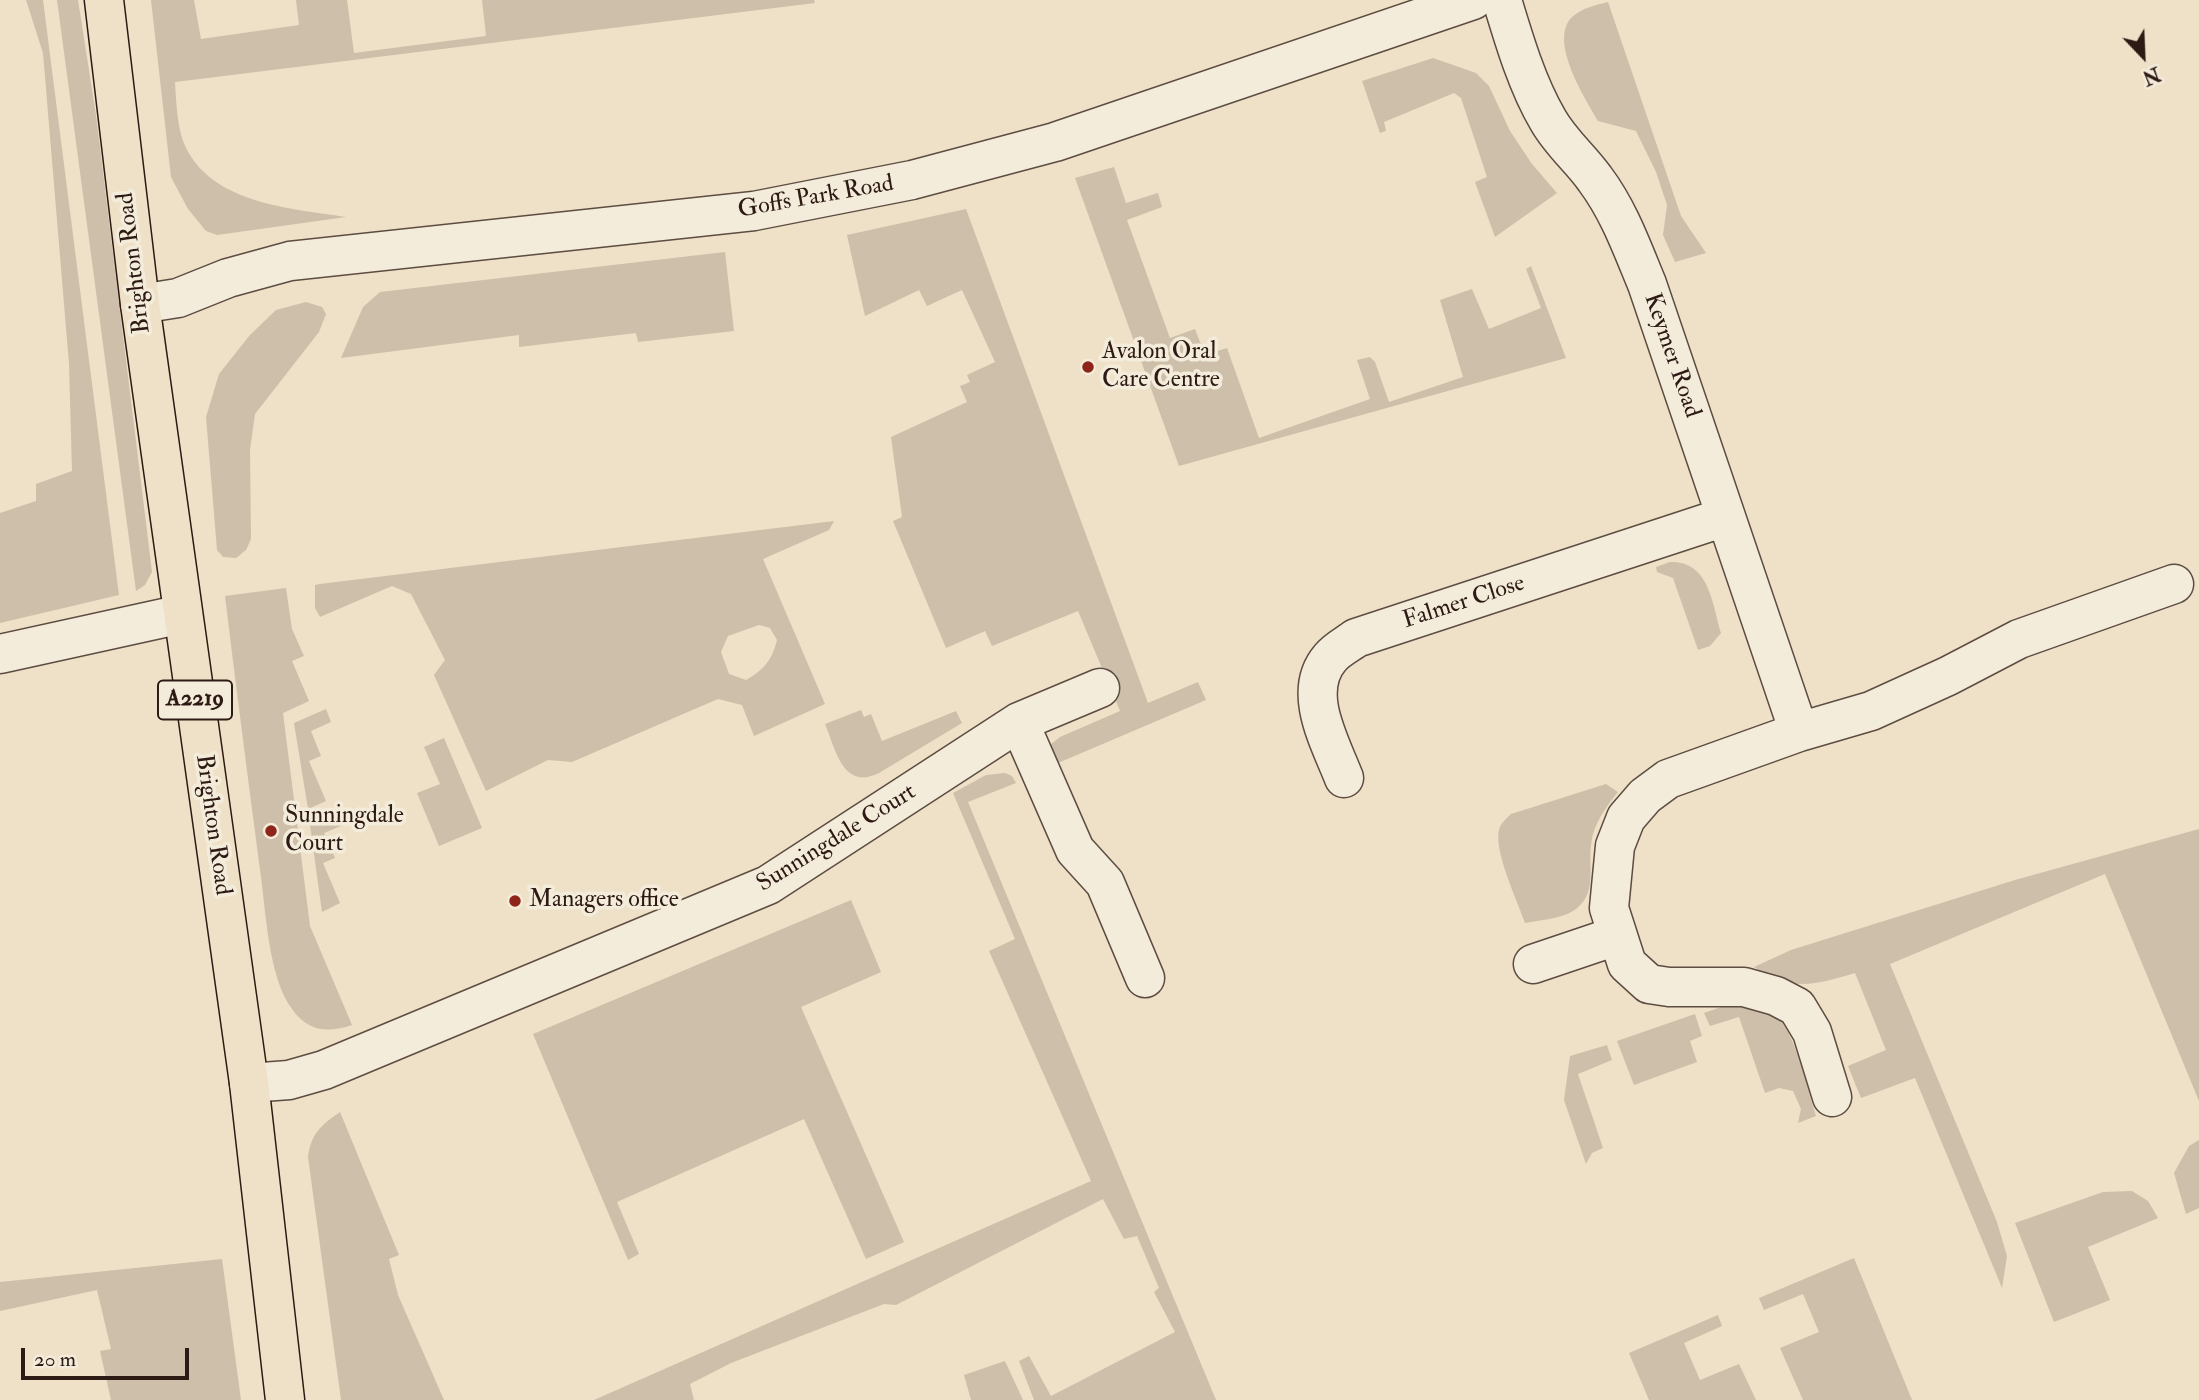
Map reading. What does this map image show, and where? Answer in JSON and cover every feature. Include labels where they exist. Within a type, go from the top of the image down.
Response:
[{"type":"main road","name":"Brighton Road","points":[[104,0],[140,304],[249,1083],[285,1400]]},
{"type":"street","name":"Goffs Park Road","points":[[140,304],[178,298],[228,278],[290,261],[754,211],[912,180],[1055,142],[1473,0]]},
{"type":"street","name":"Keymer Road","points":[[1502,0],[1513,36],[1547,119],[1565,146],[1595,178],[1618,214],[1647,284],[1799,732]]},
{"type":"street","name":"Falmer Close","points":[[1344,778],[1320,716],[1317,681],[1330,657],[1356,638],[1725,517]]},
{"type":"street","points":[[1832,1097],[1812,1032],[1797,1007],[1776,996],[1744,987],[1669,988],[1649,984],[1627,964],[1609,908],[1615,846],[1626,818],[1645,796],[1668,779],[1799,732],[1871,711],[1948,676],[2019,639],[2174,583]]},
{"type":"street","points":[[0,654],[182,614]]},
{"type":"street","name":"Sunningdale Court","points":[[249,1083],[289,1080],[324,1070],[768,885],[1019,722],[1100,688]]},
{"type":"street","points":[[1019,722],[1076,850],[1105,883],[1145,978]]},
{"type":"street","points":[[1534,964],[1616,936]]},
{"type":"shaded area","points":[[26,0],[43,0],[119,595],[0,623],[0,513],[36,501],[36,484],[72,471],[69,364],[43,53]]},
{"type":"shaded area","points":[[57,0],[78,0],[96,115],[152,572],[145,585],[136,591]]},
{"type":"shaded area","points":[[151,0],[194,0],[201,39],[299,25],[296,0],[347,0],[354,53],[486,36],[482,0],[814,0],[815,3],[175,82],[183,141],[195,162],[211,178],[231,190],[276,206],[346,217],[217,235],[206,231],[188,209],[171,177]]},
{"type":"shaded area","points":[[1608,2],[1681,216],[1706,253],[1675,262],[1663,235],[1667,205],[1656,172],[1636,131],[1598,121],[1571,69],[1564,40],[1566,27],[1580,11]]},
{"type":"shaded area","points":[[1433,58],[1476,73],[1489,86],[1510,131],[1532,164],[1557,193],[1495,237],[1475,182],[1487,177],[1461,98],[1454,93],[1384,122],[1386,131],[1380,133],[1362,81]]},
{"type":"shaded area","points":[[1114,167],[1126,203],[1158,193],[1162,207],[1127,220],[1170,338],[1195,329],[1205,355],[1227,348],[1259,438],[1370,399],[1357,360],[1370,357],[1375,362],[1389,402],[1463,377],[1440,300],[1472,289],[1489,329],[1541,308],[1526,269],[1531,266],[1566,358],[1179,466],[1075,178]]},
{"type":"shaded area","points":[[966,209],[1148,703],[1198,682],[1206,700],[1058,763],[1050,745],[1060,737],[1120,711],[1078,611],[992,646],[985,631],[946,648],[893,521],[902,517],[891,437],[967,402],[960,386],[970,382],[967,375],[995,362],[962,290],[927,306],[919,290],[865,316],[847,235]]},
{"type":"shaded area","points":[[725,252],[734,331],[638,342],[636,333],[519,347],[519,335],[341,358],[363,307],[380,292]]},
{"type":"shaded area","points":[[306,302],[322,307],[326,314],[319,332],[255,414],[250,450],[251,539],[246,550],[236,558],[223,557],[217,550],[206,417],[219,374],[250,335],[276,310]]},
{"type":"shaded area","points":[[834,521],[829,530],[763,559],[825,704],[754,736],[742,705],[718,699],[572,762],[548,760],[486,791],[434,675],[445,660],[411,594],[392,586],[320,617],[315,608],[315,585]],"holes":[[[759,625],[770,628],[777,640],[770,659],[762,668],[746,680],[729,674],[721,652],[728,636]]]},
{"type":"shaded area","points":[[1670,562],[1683,563],[1693,568],[1707,586],[1721,633],[1710,646],[1698,650],[1673,578],[1657,572],[1656,567]]},
{"type":"shaded area","points":[[286,588],[292,629],[304,656],[292,661],[309,701],[283,713],[310,926],[352,1025],[327,1030],[312,1026],[298,1017],[284,995],[273,962],[225,596]]},
{"type":"shaded area","points":[[326,709],[331,722],[311,731],[321,756],[309,761],[326,801],[308,809],[294,723]]},
{"type":"shaded area","points":[[861,710],[864,717],[871,714],[882,741],[956,711],[962,723],[879,773],[857,777],[849,772],[837,756],[825,724]]},
{"type":"shaded area","points":[[444,738],[482,828],[439,846],[417,793],[440,784],[424,747]]},
{"type":"shaded area","points":[[1005,773],[1012,776],[1016,783],[968,802],[1216,1400],[1034,1400],[1019,1361],[1029,1356],[1051,1396],[1175,1332],[1154,1292],[1159,1288],[1137,1236],[1124,1239],[1103,1199],[896,1305],[884,1304],[731,1363],[690,1384],[694,1400],[594,1400],[1091,1181],[989,951],[1015,939],[953,793],[986,775]]},
{"type":"shaded area","points":[[1606,784],[1618,792],[1594,831],[1586,897],[1581,905],[1568,914],[1525,923],[1502,860],[1498,836],[1501,825],[1511,814]]},
{"type":"shaded area","points":[[343,811],[348,823],[324,833],[335,858],[323,863],[340,903],[322,912],[310,825]]},
{"type":"shaded area","points":[[2199,829],[2199,1101],[2105,874],[1890,964],[1997,1222],[2007,1256],[2002,1288],[1915,1078],[1861,1098],[1848,1066],[1886,1050],[1855,973],[1828,981],[1803,984],[1780,980],[1754,967],[1791,950],[2015,880]]},
{"type":"shaded area","points":[[851,900],[881,972],[801,1007],[904,1242],[866,1259],[804,1119],[617,1202],[639,1254],[628,1260],[533,1034]]},
{"type":"shaded area","points":[[1727,1005],[1764,1009],[1782,1023],[1795,1047],[1816,1116],[1798,1123],[1801,1109],[1793,1091],[1779,1088],[1765,1093],[1739,1017],[1710,1026],[1704,1013]]},
{"type":"shaded area","points":[[1695,1014],[1702,1036],[1690,1041],[1697,1062],[1634,1085],[1617,1041]]},
{"type":"shaded area","points":[[1607,1045],[1612,1060],[1578,1074],[1603,1148],[1592,1153],[1586,1164],[1564,1100],[1570,1056]]},
{"type":"shaded area","points":[[340,1112],[399,1255],[389,1259],[398,1295],[444,1400],[341,1400],[308,1157],[318,1131]]},
{"type":"shaded area","points":[[2199,1140],[2199,1208],[2186,1214],[2174,1173],[2189,1146]]},
{"type":"shaded area","points":[[2132,1191],[2148,1201],[2158,1218],[2088,1247],[2110,1300],[2054,1322],[2015,1223],[2103,1192]]},
{"type":"shaded area","points":[[1854,1258],[1912,1400],[1803,1400],[1780,1348],[1819,1332],[1803,1294],[1764,1310],[1759,1298]]},
{"type":"shaded area","points":[[222,1259],[241,1400],[111,1400],[100,1351],[111,1349],[97,1290],[0,1311],[0,1282]]},
{"type":"shaded area","points":[[1718,1315],[1722,1326],[1684,1343],[1700,1380],[1739,1364],[1756,1400],[1649,1400],[1629,1353]]},
{"type":"shaded area","points":[[1005,1361],[1023,1400],[971,1400],[964,1375]]},
{"type":"place","name":"Avalon Oral Care Centre","points":[[1088,367]]},
{"type":"place","name":"Sunningdale Court","points":[[271,831]]},
{"type":"place","name":"Managers office","points":[[515,901]]}]
